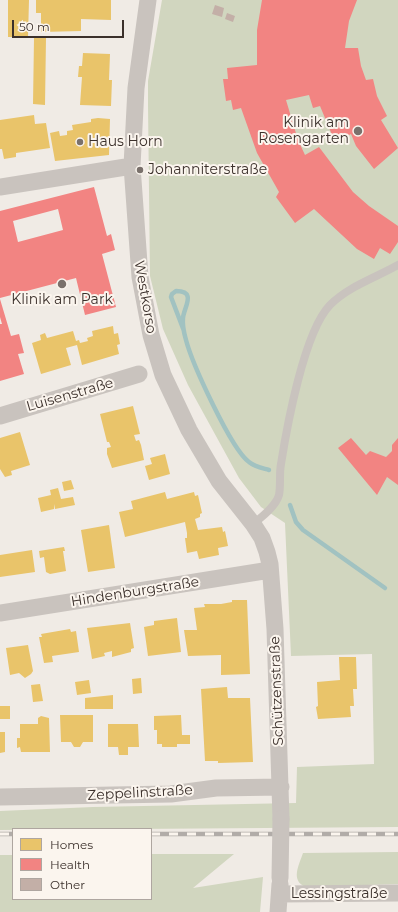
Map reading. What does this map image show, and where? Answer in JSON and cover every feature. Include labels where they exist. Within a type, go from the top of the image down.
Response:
[{"type":"street","name":"Westkorso","points":[[148,0],[136,88],[132,166],[140,276],[151,335],[163,375],[189,430],[219,481],[253,524],[262,538],[270,567]]},
{"type":"street","points":[[0,187],[132,166]]},
{"type":"street","name":"Luisenstraße","points":[[0,416],[139,374]]},
{"type":"street","name":"Hindenburgstraße","points":[[0,613],[270,567]]},
{"type":"street","name":"Schützenstraße","points":[[270,567],[275,629],[281,794],[280,886]]},
{"type":"street","name":"Zeppelinstraße","points":[[0,797],[171,794],[216,788],[281,794]]},
{"type":"street","points":[[278,912],[280,886]]},
{"type":"street","name":"Lessingstraße","points":[[280,886],[398,893]]},
{"type":"lane","points":[[253,524],[265,515],[279,496],[281,465],[293,401],[310,341],[318,322],[330,306],[351,288],[398,265]]},
{"type":"green space","points":[[162,0],[398,0],[398,827],[152,829],[12,828],[12,830],[0,830],[0,811],[93,807],[296,803],[297,767],[374,764],[372,654],[291,656],[285,523],[261,507],[239,478],[188,385],[163,329],[150,276],[148,81]]},
{"type":"green space","points":[[398,852],[398,884],[306,887],[298,881],[297,872],[303,853]]},
{"type":"green space","points":[[152,854],[234,854],[193,888],[263,877],[260,912],[0,912],[0,855],[12,855],[12,900],[152,900]]},
{"type":"building: Homes","points":[[8,0],[29,0],[28,37],[8,37]]},
{"type":"building: Homes","points":[[36,0],[111,0],[111,20],[81,19],[81,31],[41,32],[41,13],[36,13]]},
{"type":"building: Homes","points":[[34,38],[46,38],[45,105],[33,104]]},
{"type":"building: Homes","points":[[83,53],[110,54],[109,80],[112,80],[111,106],[80,105],[82,77],[78,77],[79,66],[82,66]]},
{"type":"building: Homes","points":[[34,115],[35,124],[46,123],[50,148],[16,153],[16,157],[4,159],[2,149],[0,149],[0,120]]},
{"type":"building: Homes","name":"Haus Horn","points":[[91,119],[110,119],[109,155],[55,161],[50,133],[59,131],[60,136],[67,135],[67,131],[73,130],[72,125],[91,122]]},
{"type":"building: Homes","points":[[113,326],[114,334],[118,333],[120,344],[117,345],[119,354],[82,365],[77,345],[66,348],[71,365],[41,374],[32,343],[41,340],[40,335],[45,333],[47,338],[73,331],[76,341],[79,340],[80,343],[88,341],[87,338],[93,336],[92,331]]},
{"type":"building: Homes","points":[[133,406],[140,434],[134,435],[136,441],[139,440],[141,445],[144,460],[112,468],[107,454],[107,448],[111,447],[109,442],[107,442],[100,414]]},
{"type":"building: Homes","points":[[20,432],[30,465],[11,471],[12,475],[5,477],[0,469],[0,438]]},
{"type":"building: Homes","points":[[165,454],[170,474],[149,480],[145,466],[152,464],[150,458]]},
{"type":"building: Homes","points":[[71,480],[74,489],[64,491],[62,482]]},
{"type":"building: Homes","points":[[58,488],[61,499],[73,497],[75,505],[55,509],[54,504],[54,509],[41,512],[38,498],[51,495],[50,490]]},
{"type":"building: Homes","points":[[165,492],[167,499],[194,492],[195,496],[198,495],[202,513],[200,514],[200,517],[195,519],[198,530],[222,527],[223,532],[225,531],[228,546],[218,548],[219,555],[199,559],[197,551],[187,553],[185,538],[187,538],[187,533],[185,522],[125,537],[119,512],[133,509],[131,501]]},
{"type":"building: Homes","points":[[109,525],[115,568],[88,572],[81,530]]},
{"type":"building: Homes","points":[[64,547],[65,551],[63,551],[66,571],[50,574],[46,572],[44,557],[40,558],[39,551]]},
{"type":"building: Homes","points":[[32,550],[35,572],[0,577],[0,555]]},
{"type":"building: Homes","points":[[232,600],[247,600],[250,674],[221,675],[221,655],[188,656],[184,630],[197,630],[194,608],[205,607],[204,604],[221,604],[232,602]]},
{"type":"building: Homes","points":[[177,618],[181,652],[148,656],[144,627],[154,625],[154,621]]},
{"type":"building: Homes","points":[[130,623],[134,648],[131,649],[131,652],[112,657],[112,651],[104,653],[105,656],[92,659],[87,628]]},
{"type":"building: Homes","points":[[70,629],[71,632],[76,631],[79,652],[52,656],[53,662],[44,663],[39,637],[42,637],[41,634]]},
{"type":"building: Homes","points":[[28,645],[33,671],[25,678],[19,673],[10,675],[6,648]]},
{"type":"building: Homes","points":[[339,657],[356,657],[357,689],[353,689],[354,706],[350,706],[351,717],[318,719],[316,707],[318,706],[317,682],[340,680]]},
{"type":"building: Homes","points":[[141,678],[142,693],[133,694],[132,679]]},
{"type":"building: Homes","points":[[89,680],[91,693],[77,695],[75,682]]},
{"type":"building: Homes","points":[[40,684],[43,701],[33,702],[31,685]]},
{"type":"building: Homes","points":[[227,687],[228,698],[250,698],[253,762],[218,763],[218,761],[205,761],[201,689]]},
{"type":"building: Homes","points":[[113,695],[113,709],[85,709],[85,698]]},
{"type":"building: Homes","points":[[0,706],[10,706],[10,719],[0,719]]},
{"type":"building: Homes","points":[[60,715],[93,715],[93,742],[83,742],[80,747],[74,747],[71,742],[61,742]]},
{"type":"building: Homes","points":[[181,715],[182,735],[190,735],[190,744],[177,744],[177,747],[162,747],[162,744],[157,744],[157,730],[154,730],[154,716]]},
{"type":"building: Homes","points":[[41,716],[49,718],[50,752],[21,752],[20,747],[17,748],[17,738],[20,738],[20,724],[38,724],[38,718]]},
{"type":"building: Homes","points":[[108,724],[138,724],[139,747],[128,747],[128,755],[119,755],[118,747],[108,747]]},
{"type":"building: Homes","points":[[0,732],[5,732],[5,752],[0,753]]},
{"type":"building: Health","name":"Klinik am Rosengarten","points":[[262,0],[357,0],[349,21],[345,48],[358,48],[361,66],[366,80],[373,79],[377,96],[387,116],[381,120],[398,148],[374,169],[356,146],[351,134],[335,142],[320,106],[313,108],[309,95],[286,100],[298,140],[305,155],[319,147],[353,192],[369,206],[398,226],[398,242],[390,254],[380,248],[374,259],[357,249],[314,209],[295,223],[276,197],[279,192],[257,153],[241,108],[233,110],[231,100],[226,101],[223,79],[228,79],[227,68],[257,65],[257,30]]},
{"type":"building: Health","points":[[94,187],[107,236],[111,234],[115,250],[102,254],[116,307],[85,315],[76,278],[0,298],[0,211]],"holes":[[[58,209],[63,230],[18,242],[13,221]]]},
{"type":"building: Health","points":[[0,299],[11,336],[19,334],[24,353],[18,354],[24,374],[0,381],[0,324],[2,324],[0,317]]},
{"type":"building: Health","points":[[351,438],[366,455],[370,451],[386,457],[392,451],[392,445],[398,438],[398,485],[387,477],[377,495],[338,448]]},
{"type":"building: Other","points":[[215,5],[224,8],[222,17],[212,14]]},
{"type":"building: Other","points":[[227,13],[235,16],[233,22],[225,19]]},
{"type":"waterway","points":[[184,331],[171,297],[176,291],[182,292],[188,297],[184,314],[183,321],[183,324],[183,327],[183,329],[196,367],[213,405],[232,441],[241,454],[249,462],[269,470]]},
{"type":"waterway","points":[[290,505],[296,522],[303,530],[385,588]]},
{"type":"railway","points":[[0,834],[12,834]]},
{"type":"railway","points":[[152,834],[398,834]]},
{"type":"place","name":"Klinik am Rosengarten","points":[[358,131]]},
{"type":"place","name":"Haus Horn","points":[[80,142]]},
{"type":"place","name":"Johanniterstraße","points":[[140,170]]},
{"type":"place","name":"Klinik am Park","points":[[62,284]]}]
